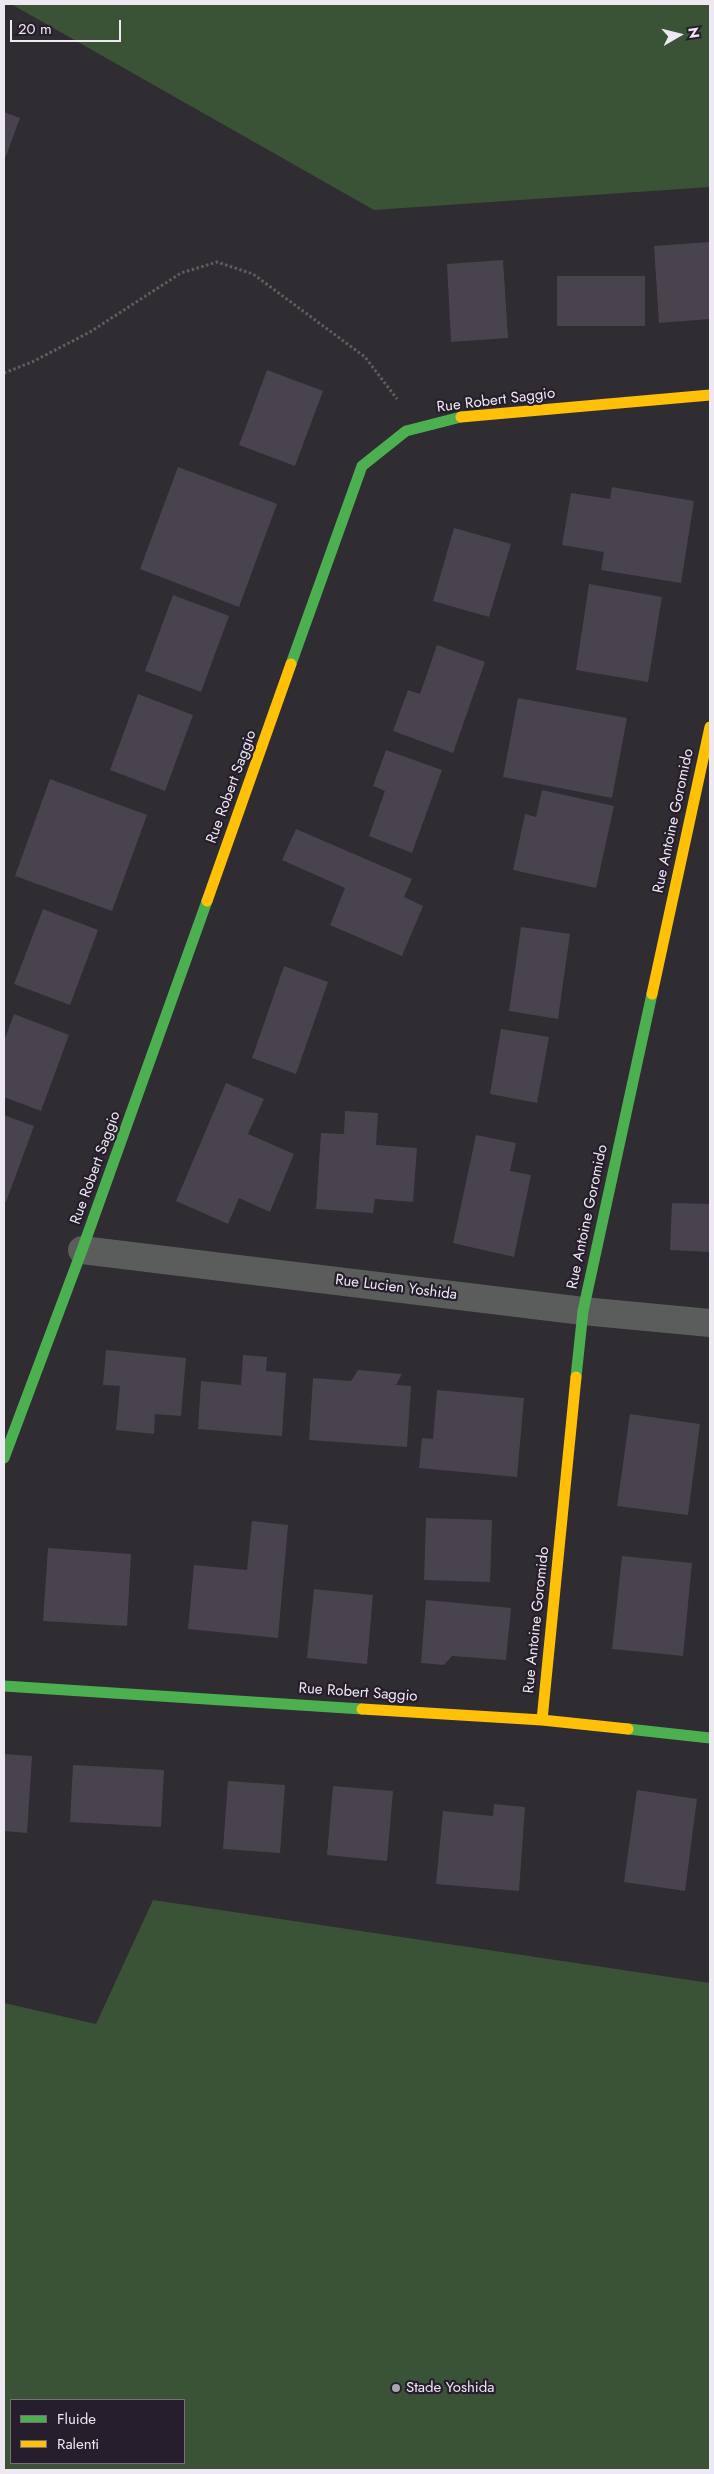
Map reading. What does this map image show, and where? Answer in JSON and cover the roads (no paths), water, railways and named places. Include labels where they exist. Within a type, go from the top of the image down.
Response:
[{"type":"street","name":"Rue Robert Saggio","points":[[4,1458],[82,1250],[362,466],[406,431],[451,418],[710,395]]},
{"type":"street","name":"Rue Antoine Goromido","points":[[542,1720],[583,1311],[710,727]]},
{"type":"street","name":"Rue Lucien Yoshida","points":[[82,1250],[583,1311],[710,1323]]},
{"type":"street","name":"Rue Robert Saggio","points":[[4,1686],[542,1720],[710,1738]]},
{"type":"place","name":"Stade Yoshida","points":[[396,2388]]}]
